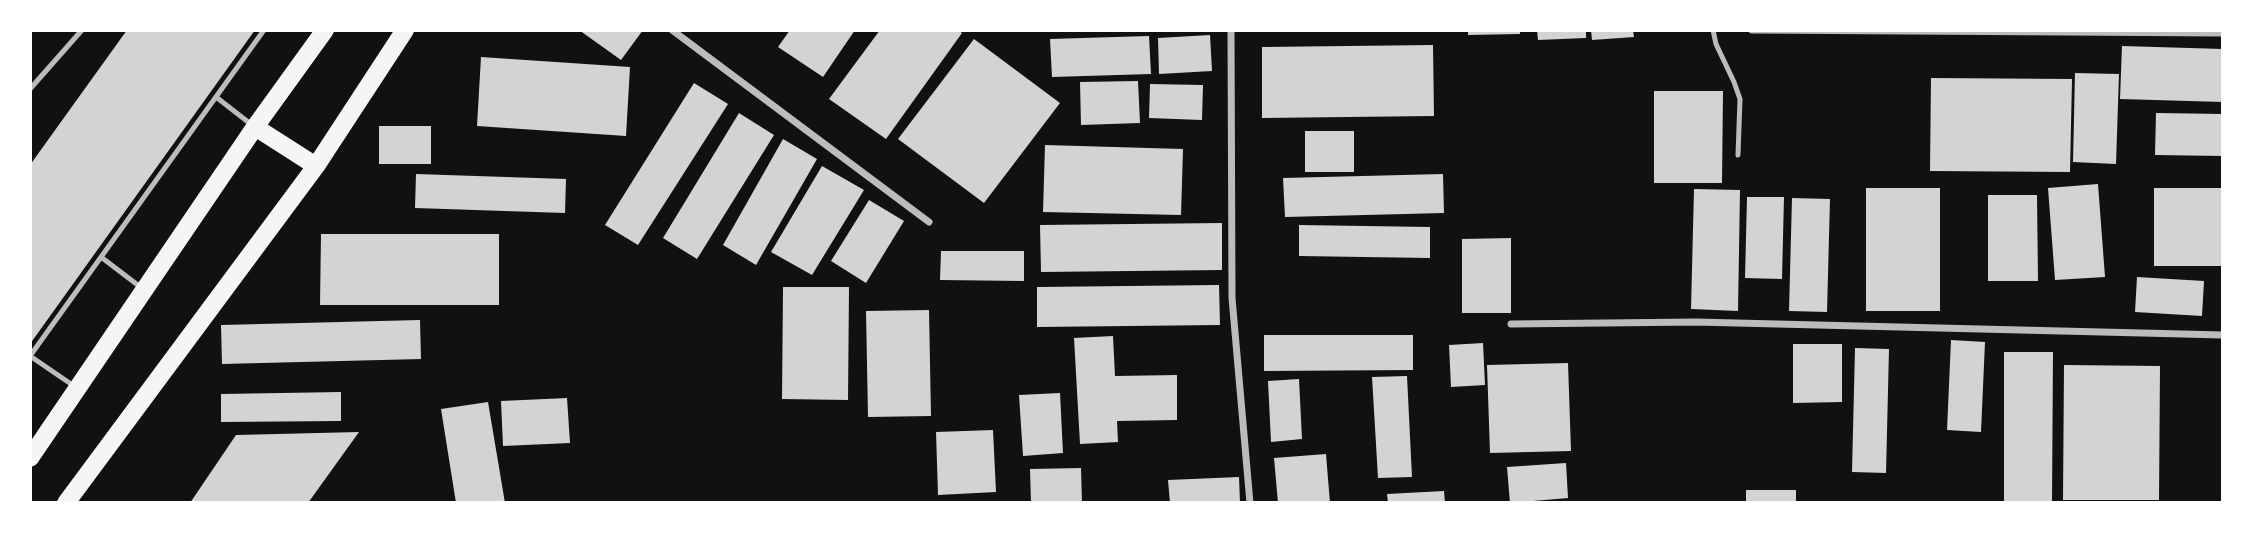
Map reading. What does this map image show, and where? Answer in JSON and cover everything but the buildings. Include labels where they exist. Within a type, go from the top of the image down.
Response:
[{"type":"main road","points":[[30,458],[255,127],[325,30]]},
{"type":"main road","points":[[66,503],[316,166],[405,30]]},
{"type":"main road","points":[[255,127],[316,166]]},
{"type":"street","points":[[672,30],[929,222]]},
{"type":"street","points":[[1231,30],[1232,298],[1250,503]]},
{"type":"street","points":[[1752,30],[2223,33]]},
{"type":"street","points":[[1511,324],[1696,323],[2223,335]]},
{"type":"lane","points":[[30,89],[82,30]]},
{"type":"lane","points":[[77,388],[30,356],[264,30]]},
{"type":"lane","points":[[1713,30],[1716,44],[1740,99],[1738,155]]},
{"type":"lane","points":[[216,97],[255,127]]},
{"type":"lane","points":[[101,257],[144,290]]}]
